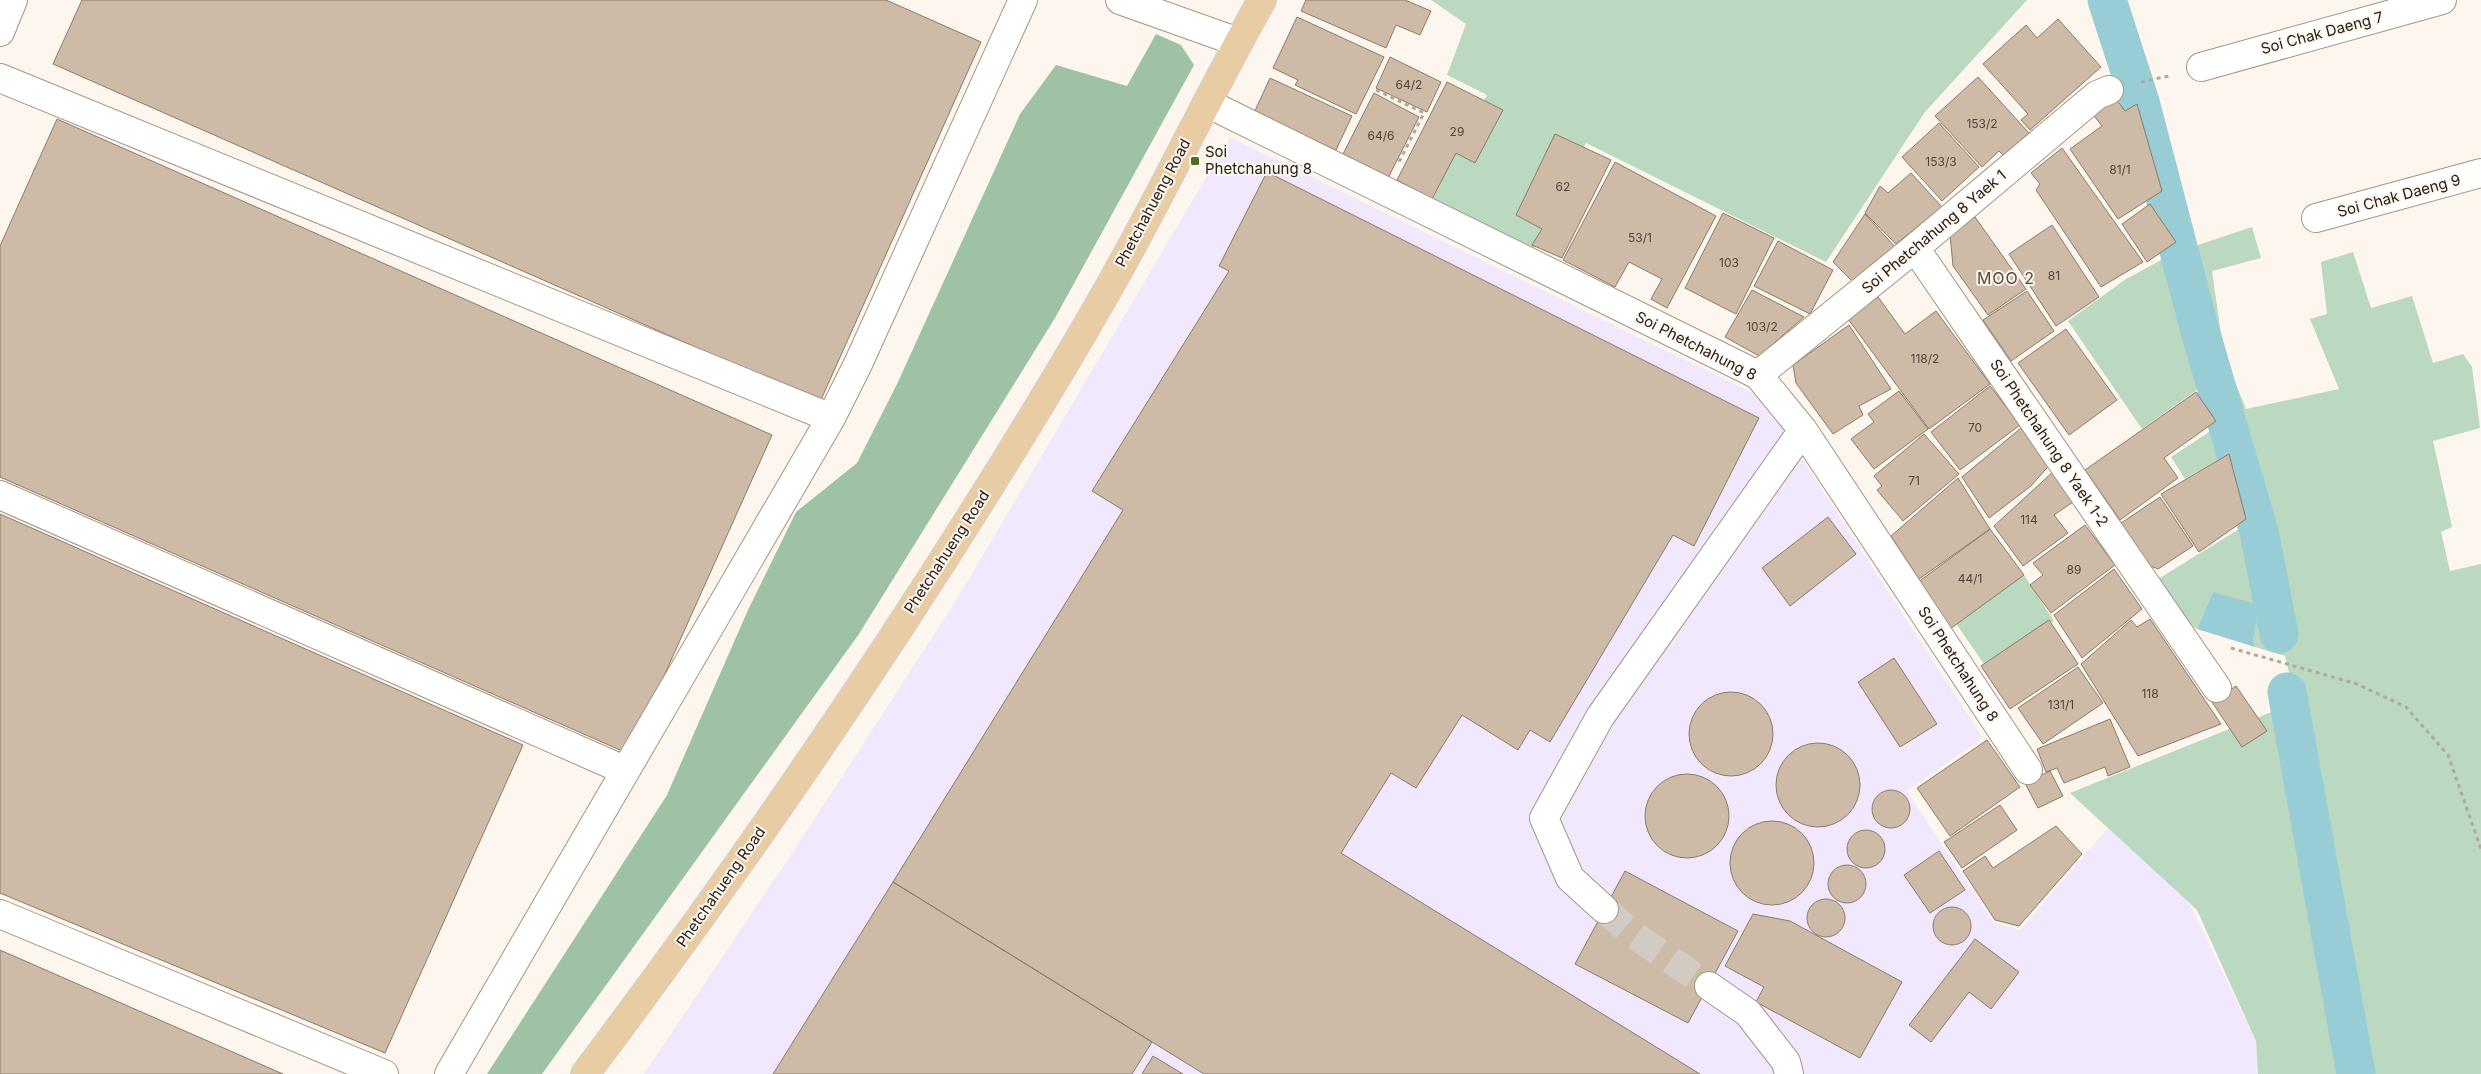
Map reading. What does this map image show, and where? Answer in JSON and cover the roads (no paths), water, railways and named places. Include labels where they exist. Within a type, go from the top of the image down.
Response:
[{"type":"main road","name":"Phetchahueng Road","points":[[585,1074],[649,990],[825,740],[971,515],[1042,402],[1134,242],[1238,42],[1262,0]]},
{"type":"street","points":[[0,32],[13,0]]},
{"type":"street","points":[[449,1074],[830,418],[858,364],[1023,0]]},
{"type":"street","points":[[1120,0],[1238,42]]},
{"type":"street","name":"Soi Chak Daeng 7","points":[[2201,67],[2442,0]]},
{"type":"street","points":[[0,78],[830,418]]},
{"type":"street","name":"Soi Phetchahung 8 Yaek 1","points":[[1758,375],[1915,248],[2097,94],[2109,90]]},
{"type":"street","name":"Soi Phetchahung 8","points":[[1207,103],[1758,375],[1803,430],[2028,770]]},
{"type":"street","name":"Soi Chak Daeng 9","points":[[2316,218],[2481,173]]},
{"type":"street","name":"Soi Phetchahung 8 Yaek 1-2","points":[[1915,248],[2217,688]]},
{"type":"street","points":[[1604,908],[1570,878],[1544,818],[1600,717],[1803,430]]},
{"type":"street","points":[[0,495],[624,770]]},
{"type":"street","points":[[0,914],[384,1074]]},
{"type":"street","points":[[1709,986],[1748,1013],[1786,1062],[1789,1074]]},
{"type":"water","points":[[2213,592],[2260,605],[2253,637],[2255,647],[2197,629]]},
{"type":"waterway","points":[[2107,0],[2140,102],[2200,331],[2259,532],[2279,634]]},
{"type":"waterway","points":[[2287,692],[2356,1074]]},
{"type":"tunnel","points":[[1604,909],[1634,935],[1709,986]]},
{"type":"place","name":"Soi Phetchahung 8","points":[[1195,161]]},
{"type":"district","name":"MOO 2","points":[[2006,278]]}]
